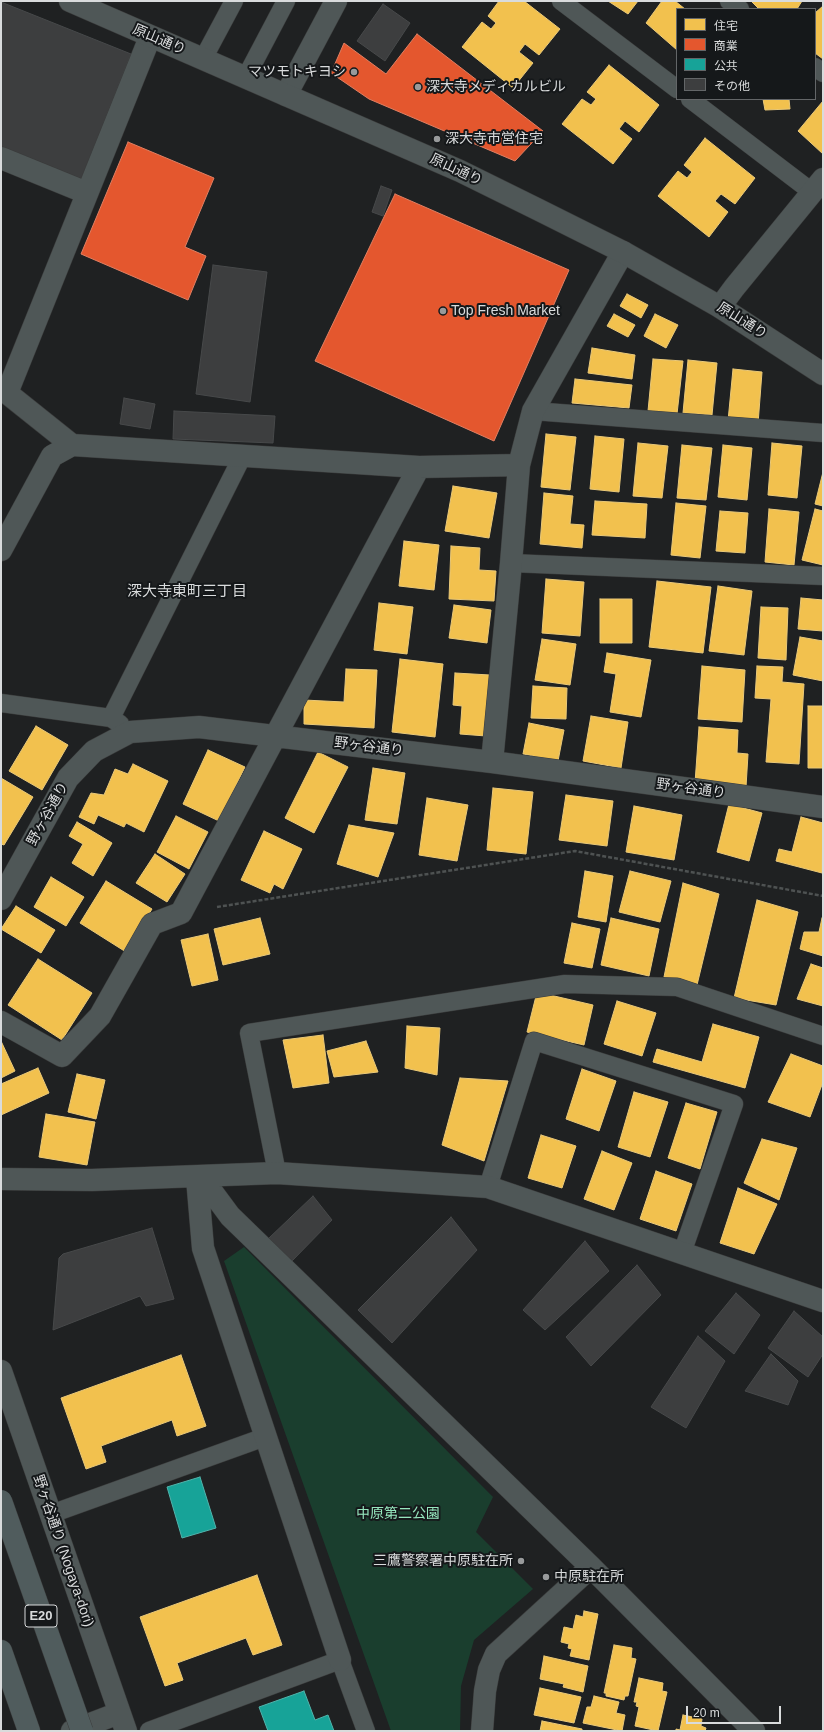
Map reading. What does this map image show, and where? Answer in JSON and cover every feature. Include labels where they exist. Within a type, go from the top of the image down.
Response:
[{"type":"highway","name":"E20","points":[[1,1501],[82,1731]]},
{"type":"highway","points":[[1,1651],[29,1731]]},
{"type":"street","name":"原山通り","points":[[70,1],[460,171],[623,252],[720,307],[823,374]]},
{"type":"street","points":[[286,95],[336,1]]},
{"type":"street","points":[[72,445],[4,393],[150,37]]},
{"type":"street","points":[[1,158],[87,193]]},
{"type":"street","points":[[720,307],[818,186]]},
{"type":"street","points":[[492,762],[519,465],[532,411],[623,252]]},
{"type":"street","points":[[1,550],[52,456],[72,445],[419,467],[519,465]]},
{"type":"street","points":[[1,1022],[62,1056],[100,1016],[152,924],[181,913],[419,467]]},
{"type":"street","name":"野ヶ谷通り","points":[[1,899],[68,778],[94,751],[130,732],[199,727],[492,762],[823,807]]},
{"type":"street","points":[[1,1179],[92,1180],[197,1178],[277,1173],[488,1187],[823,1301]]},
{"type":"street","points":[[197,1178],[203,1248],[340,1660]]},
{"type":"street","points":[[197,1178],[213,1194],[230,1216],[591,1567],[754,1731]]},
{"type":"street","name":"野ヶ谷通り (Nogaya-dori)","points":[[1,1371],[122,1722]]},
{"type":"street","points":[[482,1731],[485,1690],[489,1670],[496,1654],[591,1567]]},
{"type":"street","points":[[72,1731],[122,1722]]},
{"type":"lane","points":[[203,59],[234,1]]},
{"type":"lane","points":[[246,77],[286,1]]},
{"type":"lane","points":[[561,1],[676,88]]},
{"type":"lane","points":[[729,1],[739,8]]},
{"type":"lane","points":[[691,100],[818,186]]},
{"type":"lane","points":[[532,411],[823,433]]},
{"type":"lane","points":[[111,718],[243,455]]},
{"type":"lane","points":[[511,563],[823,576]]},
{"type":"lane","points":[[1,703],[111,718],[130,732]]},
{"type":"lane","points":[[277,1173],[249,1034],[565,984],[677,987],[823,1036]]},
{"type":"lane","points":[[488,1187],[534,1041],[734,1104],[682,1253]]},
{"type":"lane","points":[[51,1514],[265,1437]]},
{"type":"lane","points":[[149,1731],[340,1660],[366,1731]]},
{"type":"path","points":[[181,913],[575,850],[823,896]]},
{"type":"green space","name":"中原第二公園","points":[[244,1247],[493,1497],[476,1532],[533,1589],[474,1640],[461,1686],[460,1731],[391,1731],[224,1261]]},
{"type":"building: 住宅","points":[[499,1],[524,1],[560,29],[539,55],[525,44],[519,52],[533,63],[513,88],[462,47],[482,22],[491,29],[496,23],[488,16]]},
{"type":"building: 住宅","points":[[608,1],[638,1],[628,14]]},
{"type":"building: 住宅","points":[[662,1],[675,1],[684,8],[676,8],[676,49],[646,23]]},
{"type":"building: 住宅","points":[[751,1],[802,1],[798,8],[758,8]]},
{"type":"building: 住宅","points":[[823,6],[823,59],[816,54],[816,12]]},
{"type":"building: 住宅","points":[[609,65],[659,105],[639,132],[625,121],[619,129],[632,139],[613,164],[562,124],[582,99],[591,105],[596,99],[587,92]]},
{"type":"building: 住宅","points":[[763,100],[789,100],[790,109],[765,110]]},
{"type":"building: 住宅","points":[[823,101],[823,154],[798,131]]},
{"type":"building: 住宅","points":[[705,138],[755,178],[735,204],[721,194],[715,201],[728,212],[709,237],[658,196],[678,171],[687,178],[692,172],[684,165]]},
{"type":"building: 住宅","points":[[627,294],[648,305],[641,318],[620,306]]},
{"type":"building: 住宅","points":[[614,314],[635,325],[628,337],[607,326]]},
{"type":"building: 住宅","points":[[655,314],[678,325],[666,348],[644,336]]},
{"type":"building: 住宅","points":[[592,348],[635,355],[632,379],[588,373]]},
{"type":"building: 住宅","points":[[653,359],[683,361],[677,414],[648,411]]},
{"type":"building: 住宅","points":[[688,360],[717,363],[712,415],[683,413]]},
{"type":"building: 住宅","points":[[733,369],[762,372],[758,424],[728,421]]},
{"type":"building: 住宅","points":[[575,379],[632,385],[629,408],[572,403]]},
{"type":"building: 住宅","points":[[546,434],[576,437],[570,490],[541,487]]},
{"type":"building: 住宅","points":[[595,436],[624,439],[619,492],[590,489]]},
{"type":"building: 住宅","points":[[638,443],[668,446],[662,498],[633,496]]},
{"type":"building: 住宅","points":[[772,443],[802,446],[797,498],[768,495]]},
{"type":"building: 住宅","points":[[682,445],[712,448],[706,500],[677,498]]},
{"type":"building: 住宅","points":[[723,445],[752,448],[747,500],[718,497]]},
{"type":"building: 住宅","points":[[823,472],[823,506],[815,504]]},
{"type":"building: 住宅","points":[[453,486],[497,493],[489,538],[445,531]]},
{"type":"building: 住宅","points":[[544,493],[573,496],[570,524],[584,525],[582,548],[540,544]]},
{"type":"building: 住宅","points":[[595,501],[647,504],[645,538],[592,535]]},
{"type":"building: 住宅","points":[[676,503],[706,506],[700,558],[671,555]]},
{"type":"building: 住宅","points":[[769,509],[799,512],[794,565],[765,562]]},
{"type":"building: 住宅","points":[[815,509],[823,511],[823,565],[802,560]]},
{"type":"building: 住宅","points":[[720,511],[748,513],[745,553],[716,551]]},
{"type":"building: 住宅","points":[[404,541],[439,545],[434,590],[399,586]]},
{"type":"building: 住宅","points":[[451,546],[480,548],[479,570],[496,571],[494,601],[449,599]]},
{"type":"building: 住宅","points":[[546,579],[584,582],[580,636],[542,633]]},
{"type":"building: 住宅","points":[[657,581],[711,587],[703,653],[649,647]]},
{"type":"building: 住宅","points":[[718,586],[752,591],[744,655],[709,651]]},
{"type":"building: 住宅","points":[[801,598],[823,600],[823,631],[798,629]]},
{"type":"building: 住宅","points":[[600,599],[632,599],[632,643],[600,643]]},
{"type":"building: 住宅","points":[[379,603],[413,607],[407,654],[374,650]]},
{"type":"building: 住宅","points":[[454,605],[491,610],[487,643],[449,638]]},
{"type":"building: 住宅","points":[[761,607],[788,608],[786,660],[758,658]]},
{"type":"building: 住宅","points":[[800,637],[823,641],[823,681],[793,675]]},
{"type":"building: 住宅","points":[[542,639],[576,644],[570,685],[535,680]]},
{"type":"building: 住宅","points":[[607,653],[651,660],[641,717],[610,712],[616,674],[604,672]]},
{"type":"building: 住宅","points":[[400,659],[443,664],[435,737],[392,732]]},
{"type":"building: 住宅","points":[[702,666],[745,670],[742,722],[698,719]]},
{"type":"building: 住宅","points":[[757,666],[783,667],[782,682],[804,684],[799,764],[766,762],[771,699],[755,698]]},
{"type":"building: 住宅","points":[[346,669],[377,670],[374,728],[304,724],[304,700],[344,702]]},
{"type":"building: 住宅","points":[[455,673],[490,675],[486,736],[460,734],[462,706],[453,705]]},
{"type":"building: 住宅","points":[[533,686],[567,688],[566,719],[531,718]]},
{"type":"building: 住宅","points":[[808,706],[823,706],[823,768],[808,768]]},
{"type":"building: 住宅","points":[[591,716],[628,722],[621,768],[583,761]]},
{"type":"building: 住宅","points":[[529,723],[564,730],[558,761],[523,754]]},
{"type":"building: 住宅","points":[[36,726],[68,745],[42,790],[9,771]]},
{"type":"building: 住宅","points":[[699,727],[738,730],[737,753],[748,754],[746,787],[695,783]]},
{"type":"building: 住宅","points":[[208,750],[245,767],[219,821],[183,804]]},
{"type":"building: 住宅","points":[[318,752],[348,767],[314,833],[285,818]]},
{"type":"building: 住宅","points":[[133,764],[168,781],[144,832],[126,823],[124,827],[98,815],[94,824],[79,817],[91,793],[104,795],[115,769],[128,774]]},
{"type":"building: 住宅","points":[[373,768],[405,773],[397,824],[365,820]]},
{"type":"building: 住宅","points":[[1,778],[33,797],[4,845],[1,844]]},
{"type":"building: 住宅","points":[[493,788],[533,792],[526,854],[487,850]]},
{"type":"building: 住宅","points":[[566,795],[613,801],[607,846],[559,840]]},
{"type":"building: 住宅","points":[[427,798],[468,805],[457,861],[419,855]]},
{"type":"building: 住宅","points":[[729,804],[762,813],[749,861],[717,852]]},
{"type":"building: 住宅","points":[[634,806],[682,815],[674,860],[626,852]]},
{"type":"building: 住宅","points":[[176,816],[208,832],[189,869],[157,852]]},
{"type":"building: 住宅","points":[[801,817],[823,823],[822,873],[776,861],[779,849],[792,852]]},
{"type":"building: 住宅","points":[[77,822],[112,843],[93,876],[72,863],[83,844],[69,836]]},
{"type":"building: 住宅","points":[[349,825],[394,833],[378,877],[337,864]]},
{"type":"building: 住宅","points":[[264,831],[302,849],[283,889],[274,884],[270,893],[241,880]]},
{"type":"building: 住宅","points":[[155,854],[185,874],[167,902],[136,883]]},
{"type":"building: 住宅","points":[[585,871],[613,876],[606,922],[578,917]]},
{"type":"building: 住宅","points":[[630,871],[671,881],[660,922],[619,912]]},
{"type":"building: 住宅","points":[[51,877],[84,897],[66,926],[34,907]]},
{"type":"building: 住宅","points":[[106,881],[152,909],[126,952],[80,923]]},
{"type":"building: 住宅","points":[[683,883],[719,894],[697,985],[664,977]]},
{"type":"building: 住宅","points":[[757,900],[798,912],[776,1005],[734,998]]},
{"type":"building: 住宅","points":[[16,906],[55,930],[41,953],[1,929]]},
{"type":"building: 住宅","points":[[260,918],[270,954],[223,965],[214,929]]},
{"type":"building: 住宅","points":[[611,918],[659,929],[649,976],[601,965]]},
{"type":"building: 住宅","points":[[822,918],[823,956],[800,949],[804,932],[819,932]]},
{"type":"building: 住宅","points":[[572,923],[600,929],[592,968],[564,963]]},
{"type":"building: 住宅","points":[[208,934],[218,980],[192,986],[181,940]]},
{"type":"building: 住宅","points":[[38,959],[92,993],[62,1040],[8,1005]]},
{"type":"building: 住宅","points":[[811,964],[823,968],[823,1006],[797,999]]},
{"type":"building: 住宅","points":[[537,992],[593,1005],[584,1045],[527,1032]]},
{"type":"building: 住宅","points":[[617,1001],[656,1013],[642,1056],[604,1044]]},
{"type":"building: 住宅","points":[[713,1024],[759,1037],[745,1088],[653,1062],[657,1049],[702,1062]]},
{"type":"building: 住宅","points":[[407,1026],[440,1028],[437,1075],[405,1068]]},
{"type":"building: 住宅","points":[[323,1035],[329,1083],[293,1088],[283,1040]]},
{"type":"building: 住宅","points":[[1,1041],[15,1071],[1,1078]]},
{"type":"building: 住宅","points":[[366,1041],[378,1072],[334,1077],[327,1051]]},
{"type":"building: 住宅","points":[[791,1054],[823,1066],[823,1082],[810,1117],[768,1102]]},
{"type":"building: 住宅","points":[[38,1068],[49,1093],[1,1115],[1,1084]]},
{"type":"building: 住宅","points":[[582,1069],[616,1081],[599,1131],[566,1119]]},
{"type":"building: 住宅","points":[[77,1074],[105,1080],[96,1119],[68,1112]]},
{"type":"building: 住宅","points":[[460,1078],[508,1081],[484,1161],[442,1145]]},
{"type":"building: 住宅","points":[[634,1092],[668,1102],[650,1157],[618,1147]]},
{"type":"building: 住宅","points":[[686,1103],[717,1112],[700,1169],[668,1158]]},
{"type":"building: 住宅","points":[[46,1114],[95,1122],[87,1165],[39,1157]]},
{"type":"building: 住宅","points":[[541,1135],[576,1146],[562,1188],[528,1178]]},
{"type":"building: 住宅","points":[[762,1139],[797,1148],[779,1200],[744,1183]]},
{"type":"building: 住宅","points":[[602,1151],[632,1163],[614,1210],[584,1199]]},
{"type":"building: 住宅","points":[[656,1171],[692,1184],[676,1231],[640,1219]]},
{"type":"building: 住宅","points":[[738,1188],[777,1204],[754,1254],[720,1243]]},
{"type":"building: 住宅","points":[[181,1355],[206,1426],[177,1436],[172,1420],[101,1446],[106,1462],[86,1469],[61,1398]]},
{"type":"building: 住宅","points":[[257,1575],[282,1645],[253,1655],[246,1638],[177,1663],[183,1680],[165,1686],[140,1617]]},
{"type":"building: 住宅","points":[[584,1611],[598,1614],[589,1660],[570,1656],[572,1649],[568,1648],[569,1644],[561,1642],[564,1627],[573,1629],[576,1615],[583,1617]]},
{"type":"building: 住宅","points":[[614,1645],[632,1648],[631,1658],[636,1659],[628,1696],[625,1696],[624,1700],[606,1696],[606,1693],[604,1693]]},
{"type":"building: 住宅","points":[[544,1656],[588,1666],[583,1692],[563,1687],[564,1684],[540,1679]]},
{"type":"building: 住宅","points":[[639,1678],[663,1683],[662,1691],[667,1692],[658,1731],[635,1726],[639,1707],[636,1706],[637,1702],[634,1702]]},
{"type":"building: 住宅","points":[[540,1688],[581,1697],[574,1723],[534,1715]]},
{"type":"building: 住宅","points":[[594,1696],[619,1702],[616,1713],[625,1715],[622,1731],[583,1723],[587,1707],[591,1707]]},
{"type":"building: 住宅","points":[[683,1715],[702,1719],[701,1726],[706,1728],[705,1731],[676,1731],[676,1729],[680,1730]]},
{"type":"building: 住宅","points":[[542,1721],[582,1729],[582,1731],[540,1731]]},
{"type":"building: 商業","name":"深大寺メディカルビル","points":[[417,34],[543,131],[515,161],[369,99],[331,73],[344,43],[386,74]]},
{"type":"building: 商業","points":[[128,142],[214,178],[185,247],[206,256],[188,300],[81,254]]},
{"type":"building: 商業","points":[[395,194],[569,270],[494,441],[315,361]]},
{"type":"building: 公共","points":[[200,1477],[216,1528],[182,1538],[167,1487]]},
{"type":"building: 公共","points":[[304,1691],[315,1720],[328,1715],[334,1731],[268,1731],[259,1707]]},
{"type":"building: その他","points":[[1,2],[131,54],[81,180],[1,148]]},
{"type":"building: その他","points":[[383,4],[410,23],[385,61],[357,41]]},
{"type":"building: その他","points":[[381,186],[392,190],[383,216],[372,212]]},
{"type":"building: その他","points":[[213,265],[267,272],[250,402],[196,394]]},
{"type":"building: その他","points":[[124,398],[155,404],[150,429],[120,424]]},
{"type":"building: その他","points":[[174,411],[275,416],[273,443],[173,439]]},
{"type":"building: その他","points":[[313,1196],[332,1220],[291,1262],[268,1239]]},
{"type":"building: その他","points":[[451,1217],[477,1250],[392,1343],[358,1310]]},
{"type":"building: その他","points":[[152,1228],[174,1299],[146,1306],[140,1296],[53,1330],[59,1258],[63,1254]]},
{"type":"building: その他","points":[[585,1241],[609,1271],[545,1330],[523,1310]]},
{"type":"building: その他","points":[[637,1265],[661,1295],[591,1366],[566,1337]]},
{"type":"building: その他","points":[[736,1293],[760,1315],[734,1354],[705,1331]]},
{"type":"building: その他","points":[[794,1311],[823,1337],[823,1354],[808,1377],[768,1348]]},
{"type":"building: その他","points":[[698,1336],[725,1361],[686,1428],[651,1407]]},
{"type":"building: その他","points":[[771,1354],[798,1381],[788,1405],[745,1391]]},
{"type":"place","name":"マツモトキヨシ","points":[[354,72]]},
{"type":"place","name":"深大寺メディカルビル","points":[[418,87]]},
{"type":"place","name":"深大寺市営住宅","points":[[437,139]]},
{"type":"place","name":"Top Fresh Market","points":[[443,311]]},
{"type":"place","name":"三鷹警察署中原駐在所","points":[[521,1561]]},
{"type":"place","name":"中原駐在所","points":[[546,1577]]},
{"type":"district","name":"深大寺東町三丁目","points":[[187,592]]}]
